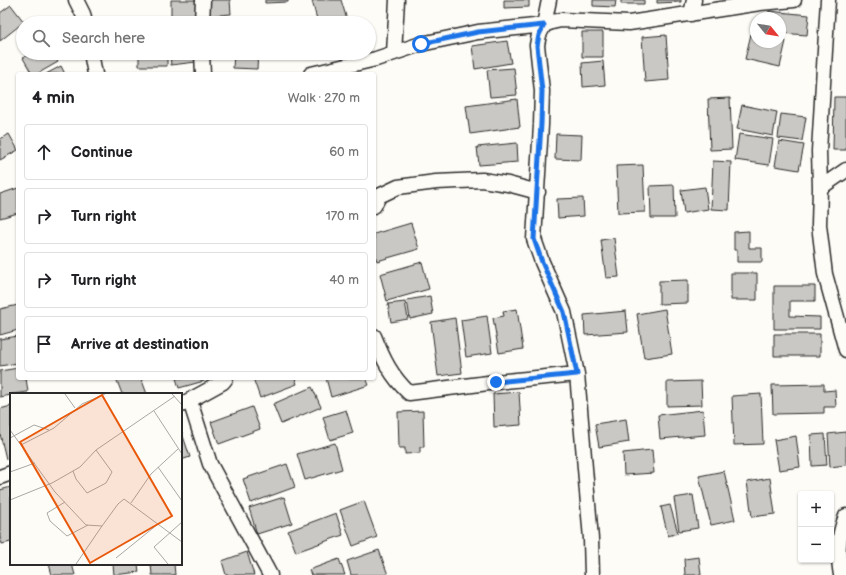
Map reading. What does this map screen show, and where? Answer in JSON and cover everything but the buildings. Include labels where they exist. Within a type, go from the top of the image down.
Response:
[{"type":"street","points":[[76,0],[83,16]]},
{"type":"street","points":[[202,16],[203,0]]},
{"type":"street","points":[[394,53],[397,0]]},
{"type":"street","points":[[549,0],[544,25],[539,35],[537,46],[542,91],[538,192],[534,239],[542,262],[564,312],[577,374],[591,538],[592,575]]},
{"type":"street","points":[[691,14],[694,0]]},
{"type":"street","points":[[376,59],[421,44],[478,32],[544,25],[560,20],[629,23],[794,0]]},
{"type":"street","points":[[828,0],[819,151],[819,225],[825,274],[846,350]]},
{"type":"street","points":[[92,60],[95,72]]},
{"type":"street","points":[[202,60],[203,72]]},
{"type":"street","points":[[320,72],[372,60]]},
{"type":"street","points":[[820,188],[846,170]]},
{"type":"street","points":[[376,202],[379,196],[398,187],[436,182],[482,180],[508,184],[538,192]]},
{"type":"street","points":[[376,341],[382,357],[397,381],[409,393],[577,374]]},
{"type":"street","points":[[224,380],[185,403],[210,464],[270,575]]},
{"type":"street","points":[[0,477],[10,473]]},
{"type":"street","points":[[841,575],[838,558],[839,536],[846,516]]},
{"type":"route","points":[[421,44],[478,32],[544,25],[539,35],[537,46],[542,91],[534,239],[542,262],[564,312],[577,374],[496,382]]}]
